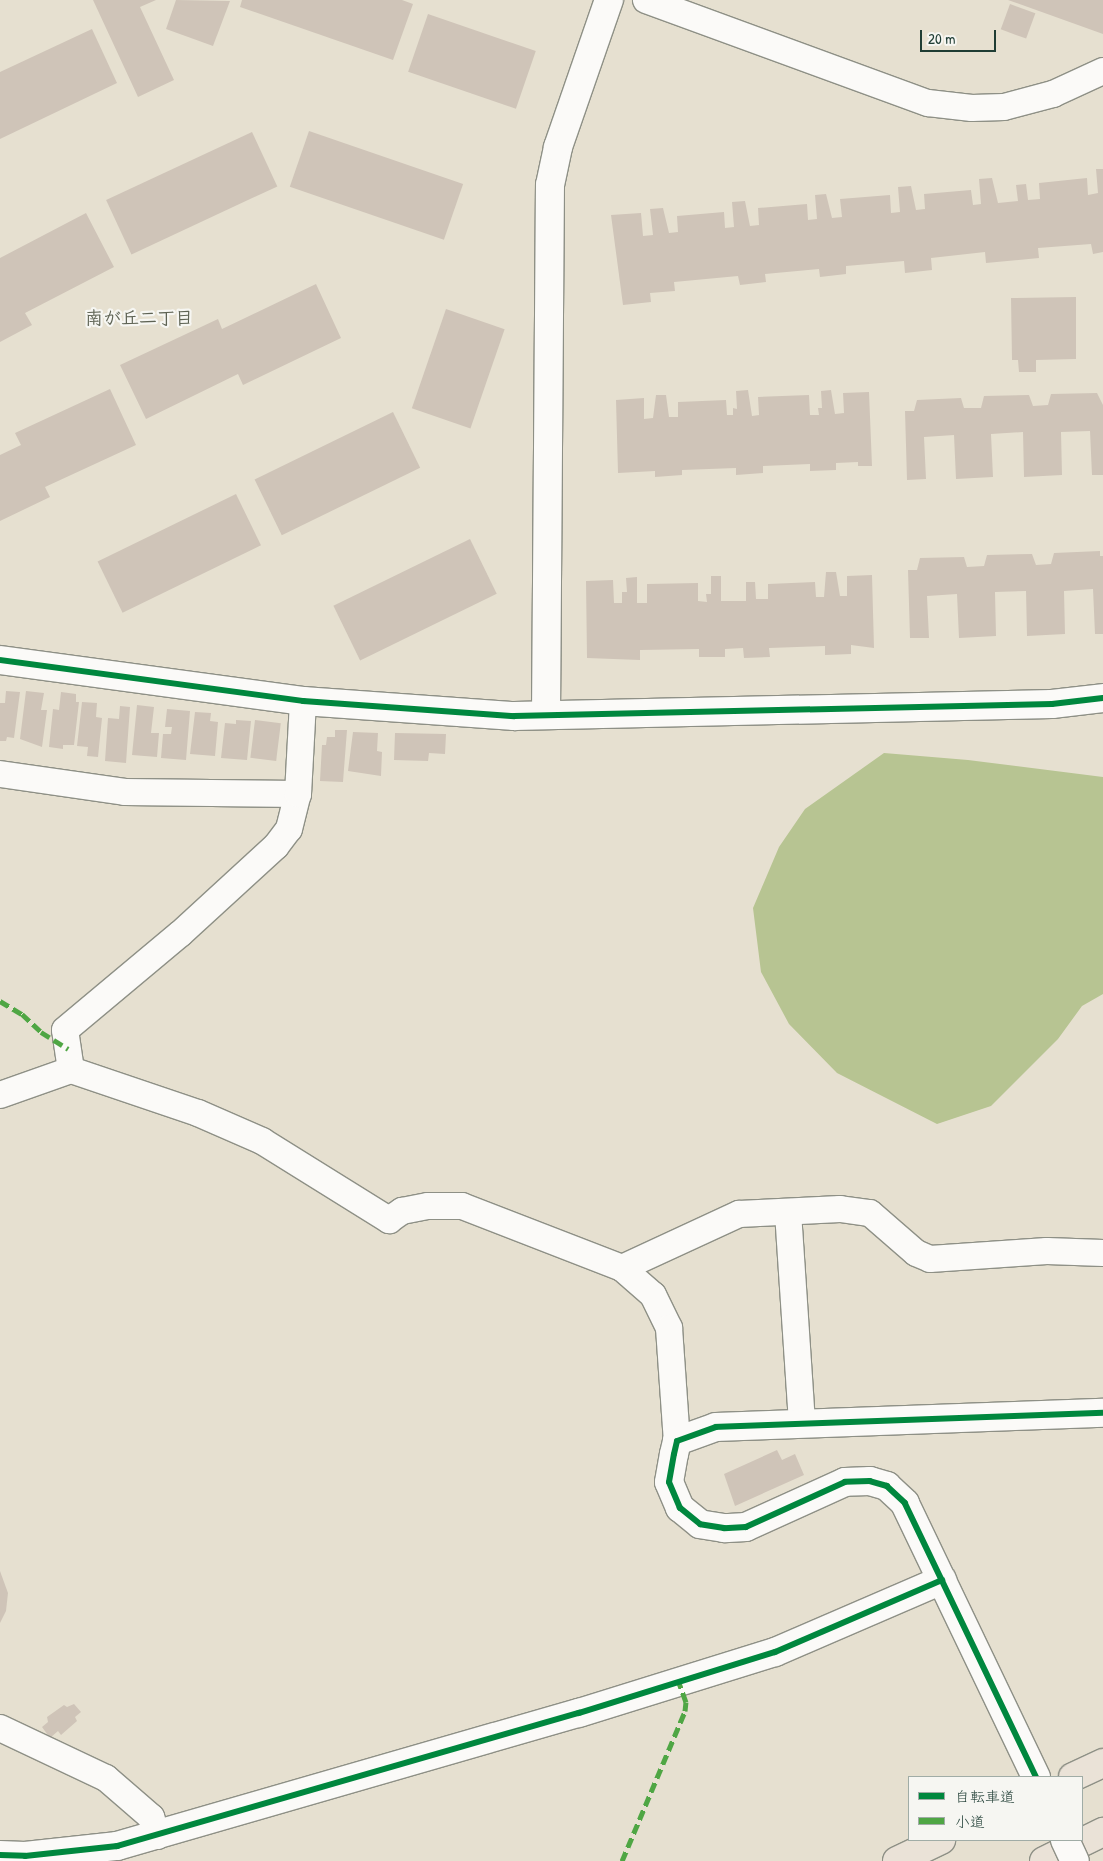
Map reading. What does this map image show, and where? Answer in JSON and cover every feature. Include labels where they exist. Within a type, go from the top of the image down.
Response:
[{"type":"highway","points":[[1075,1776],[1103,1763]]},
{"type":"highway","points":[[1044,1861],[1103,1832]]},
{"type":"highway","points":[[896,1861],[939,1841]]},
{"type":"street","points":[[546,715],[550,185],[558,147],[609,0]]},
{"type":"street","points":[[646,0],[928,103],[972,108],[1004,107],[1053,94],[1103,71]]},
{"type":"street","points":[[0,660],[303,701],[514,716],[1052,704],[1103,698]]},
{"type":"street","points":[[71,1070],[65,1030],[180,934],[276,846],[290,829],[298,794],[303,701]]},
{"type":"street","points":[[0,774],[125,792],[298,794]]},
{"type":"street","points":[[0,1095],[71,1070],[198,1113],[262,1141],[388,1220],[402,1210],[428,1206],[462,1206],[622,1268],[653,1295],[668,1328],[677,1441],[669,1482],[680,1508],[700,1524],[724,1528],[746,1527],[845,1482],[870,1481],[887,1486],[905,1503],[1036,1776]]},
{"type":"street","points":[[622,1268],[739,1214],[840,1209],[870,1213],[916,1252],[930,1259],[1047,1251],[1103,1253]]},
{"type":"street","points":[[788,1212],[802,1423]]},
{"type":"street","points":[[677,1441],[716,1427],[1103,1413]]},
{"type":"street","points":[[0,1855],[117,1854],[157,1836],[775,1652],[942,1580]]},
{"type":"street","points":[[0,1728],[106,1778],[152,1816],[157,1836]]},
{"type":"street","points":[[1065,1841],[1075,1861]]},
{"type":"green space","points":[[884,753],[968,760],[1103,777],[1103,994],[1082,1006],[1058,1039],[991,1106],[937,1124],[837,1073],[789,1024],[761,972],[753,908],[779,847],[805,809]]},
{"type":"building","points":[[93,0],[156,0],[140,7],[174,80],[138,97]]},
{"type":"building","points":[[176,0],[230,1],[213,46],[166,29]]},
{"type":"building","points":[[242,0],[402,0],[413,4],[393,60],[240,7]]},
{"type":"building","points":[[1008,0],[1103,0],[1103,34]]},
{"type":"building","points":[[1010,4],[1035,13],[1026,39],[1001,29]]},
{"type":"building","points":[[428,14],[536,51],[516,109],[408,72]]},
{"type":"building","points":[[92,29],[117,83],[0,139],[0,72]]},
{"type":"building","points":[[309,131],[463,184],[444,240],[290,187]]},
{"type":"building","points":[[252,132],[277,186],[131,254],[106,200]]},
{"type":"building","points":[[1096,169],[1103,169],[1103,252],[1093,254],[1091,244],[1038,248],[1039,258],[986,263],[985,252],[931,258],[932,270],[905,273],[904,261],[846,266],[846,274],[820,277],[819,269],[765,274],[766,282],[740,285],[738,276],[674,282],[675,291],[650,293],[651,302],[623,305],[611,215],[641,213],[643,236],[653,235],[650,209],[663,208],[669,233],[678,232],[677,216],[724,212],[725,228],[734,227],[732,202],[745,201],[750,226],[759,225],[758,208],[807,204],[808,220],[817,219],[815,195],[826,194],[832,218],[842,217],[840,199],[890,195],[891,213],[900,212],[898,187],[911,186],[916,210],[925,209],[924,194],[971,190],[973,205],[981,204],[979,179],[992,178],[998,203],[1018,201],[1016,185],[1026,184],[1028,200],[1040,199],[1039,183],[1087,178],[1088,195],[1098,193]]},
{"type":"building","points":[[86,213],[114,267],[25,313],[32,325],[0,342],[0,258]]},
{"type":"building","points":[[316,284],[341,338],[243,385],[238,374],[146,419],[120,365],[218,319],[222,329]]},
{"type":"building","points":[[1076,297],[1076,359],[1036,360],[1036,372],[1019,372],[1018,360],[1012,360],[1011,298]]},
{"type":"building","points":[[446,309],[505,329],[470,428],[412,408]]},
{"type":"building","points":[[110,389],[136,445],[45,487],[50,497],[0,521],[0,455],[21,445],[15,433]]},
{"type":"building","points":[[748,390],[752,416],[759,415],[758,397],[809,395],[810,415],[819,415],[818,408],[822,408],[821,391],[831,390],[835,414],[844,413],[843,393],[869,392],[872,466],[858,466],[858,462],[836,463],[836,470],[810,471],[810,464],[763,466],[763,473],[736,475],[736,468],[682,470],[682,475],[655,477],[655,471],[618,473],[616,400],[644,398],[644,419],[653,418],[656,395],[666,395],[669,417],[678,417],[678,402],[726,400],[727,415],[733,415],[733,408],[737,409],[736,391]]},
{"type":"building","points":[[1097,393],[1103,405],[1103,475],[1092,475],[1090,431],[1061,432],[1062,475],[1024,477],[1023,432],[991,434],[993,477],[956,479],[954,435],[924,437],[926,479],[907,480],[905,411],[914,411],[917,400],[961,398],[964,408],[981,408],[984,396],[1029,395],[1033,406],[1048,405],[1051,394]]},
{"type":"building","points":[[393,412],[420,468],[282,535],[255,480]]},
{"type":"building","points":[[236,494],[261,545],[123,613],[98,562]]},
{"type":"building","points":[[470,539],[497,594],[360,660],[333,606]]},
{"type":"building","points":[[1100,551],[1100,556],[1103,556],[1103,634],[1095,634],[1093,589],[1064,591],[1065,634],[1027,636],[1026,591],[995,592],[996,636],[959,638],[957,594],[927,596],[929,638],[910,638],[908,570],[917,570],[920,558],[964,557],[967,567],[984,566],[987,555],[1032,554],[1036,565],[1051,564],[1054,553]]},
{"type":"building","points":[[826,572],[836,572],[840,596],[847,596],[847,576],[872,575],[874,648],[851,645],[851,654],[825,655],[825,646],[769,648],[770,657],[744,658],[743,648],[725,649],[725,657],[699,657],[699,649],[640,650],[640,660],[587,658],[586,581],[613,580],[614,603],[622,603],[622,592],[627,592],[626,578],[637,577],[637,603],[647,603],[647,584],[698,583],[698,601],[707,602],[706,594],[711,594],[711,576],[721,576],[721,601],[746,601],[746,582],[755,582],[756,599],[768,599],[768,584],[815,582],[816,597],[824,597]]},
{"type":"building","points":[[6,691],[20,692],[14,738],[7,737],[6,741],[0,741],[0,703],[5,703]]},
{"type":"building","points":[[26,691],[44,693],[41,710],[47,710],[42,747],[20,739]]},
{"type":"building","points":[[61,692],[76,694],[76,702],[79,702],[74,745],[63,745],[63,749],[49,747],[53,709],[59,710]]},
{"type":"building","points":[[82,702],[97,703],[96,717],[102,718],[98,757],[87,756],[88,747],[77,746]]},
{"type":"building","points":[[137,705],[154,707],[151,733],[159,733],[157,757],[132,755]]},
{"type":"building","points":[[120,706],[130,707],[126,763],[105,761],[108,718],[119,719]]},
{"type":"building","points":[[167,709],[190,711],[186,760],[161,758],[163,734],[171,734],[172,727],[165,727]]},
{"type":"building","points":[[195,712],[211,713],[210,721],[218,722],[215,756],[190,754]]},
{"type":"building","points":[[236,720],[251,721],[247,760],[221,758],[225,723],[236,724]]},
{"type":"building","points":[[255,720],[281,723],[276,761],[250,758]]},
{"type":"building","points":[[335,730],[347,730],[343,782],[320,781],[322,745],[326,745],[327,737],[335,737]]},
{"type":"building","points":[[353,732],[378,733],[377,751],[382,752],[381,776],[348,771]]},
{"type":"building","points":[[395,733],[446,734],[445,754],[429,753],[428,761],[394,760]]},
{"type":"building","points":[[777,1450],[782,1460],[795,1454],[804,1475],[735,1506],[724,1474]]},
{"type":"building","points":[[0,1571],[8,1593],[6,1611],[0,1623]]},
{"type":"building","points":[[74,1704],[81,1712],[75,1717],[77,1721],[61,1735],[58,1731],[50,1738],[42,1727],[48,1722],[47,1717],[64,1705],[67,1707]]},
{"type":"marked path","points":[[0,1001],[22,1014],[41,1032],[68,1049]]},
{"type":"marked path","points":[[622,1861],[685,1711],[686,1702],[679,1683]]},
{"type":"cycle path","points":[[0,660],[303,701],[514,716],[1052,704],[1103,698]]},
{"type":"cycle path","points":[[1036,1776],[905,1503],[887,1486],[870,1481],[845,1482],[746,1527],[724,1528],[700,1524],[680,1508],[669,1482],[674,1454],[677,1441],[716,1427],[1103,1413]]},
{"type":"cycle path","points":[[0,1855],[25,1856],[117,1846],[579,1713],[775,1652],[942,1580]]},
{"type":"district","name":"南が丘二丁目","points":[[139,318]]}]
